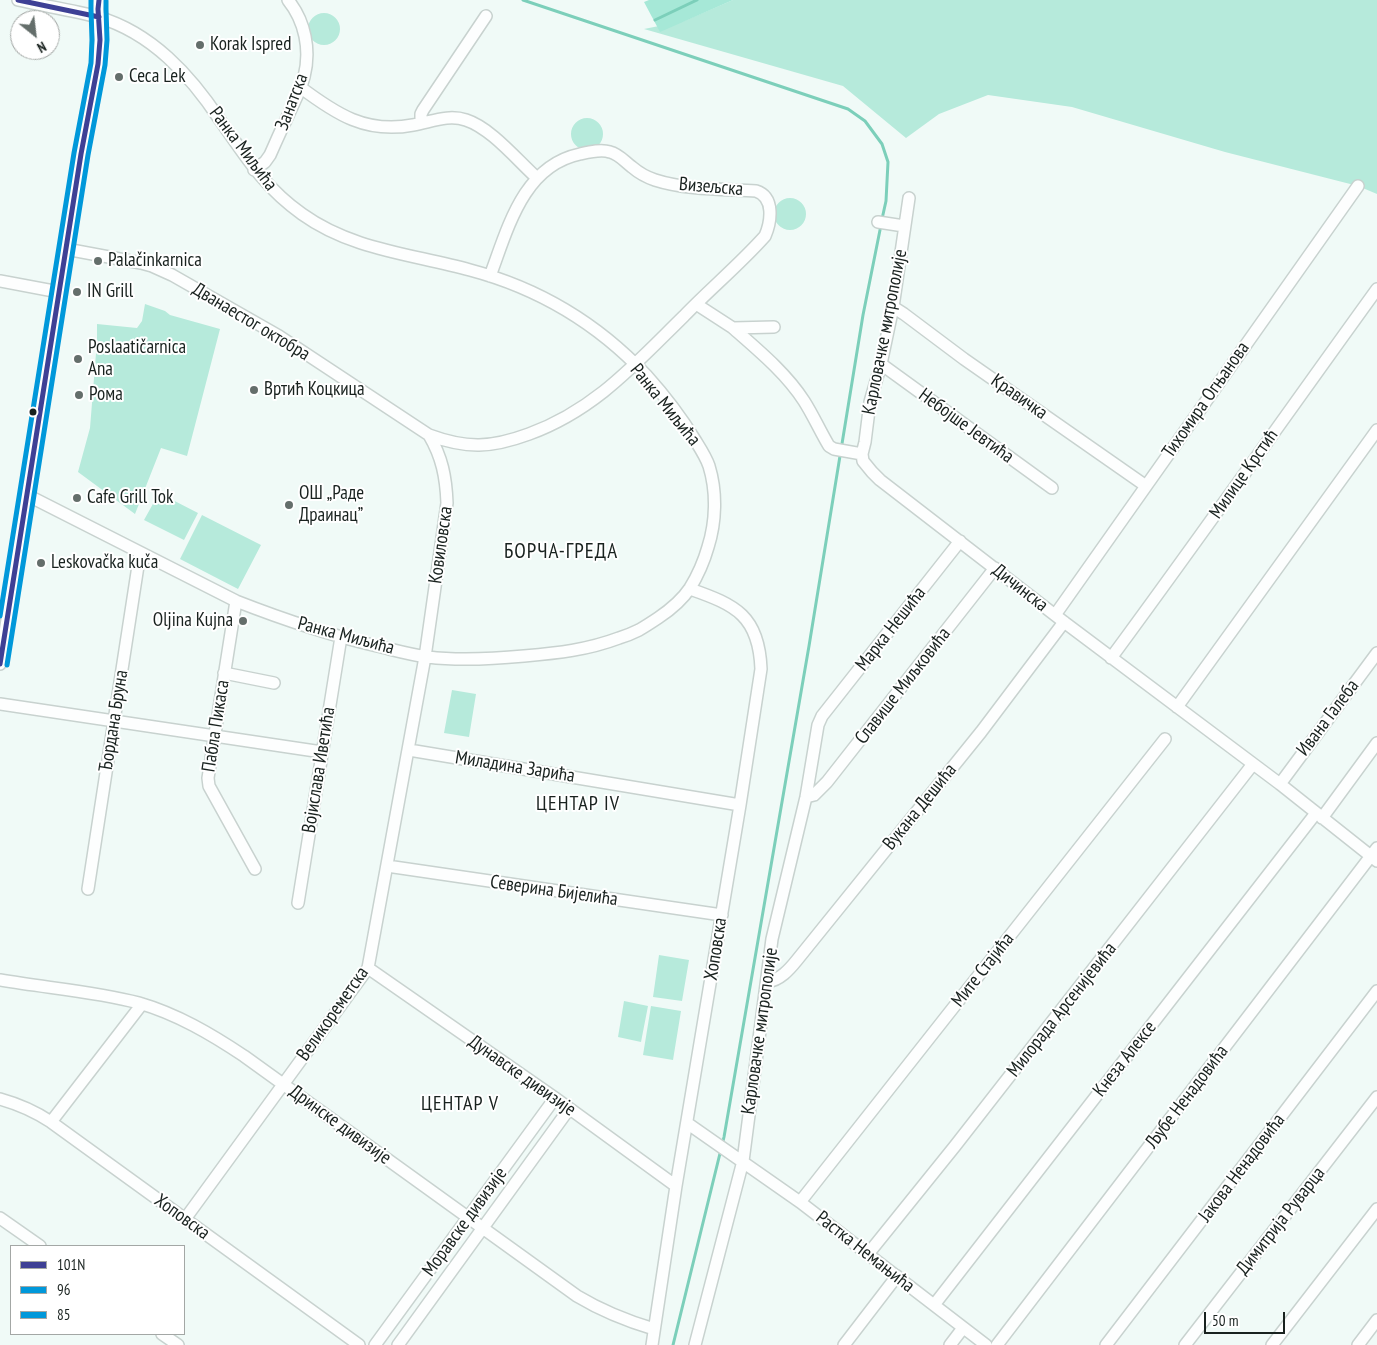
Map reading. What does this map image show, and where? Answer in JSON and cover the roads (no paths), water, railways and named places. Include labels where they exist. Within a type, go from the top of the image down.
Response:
[{"type":"street","name":"Ранка Миљића","points":[[18,0],[99,17],[133,32],[161,52],[180,69],[203,95],[254,170],[273,191],[306,217],[340,236],[371,247],[469,269],[518,285],[560,306],[604,337],[635,364],[653,383],[686,425],[709,466],[715,505],[710,540],[702,565],[690,589],[671,609],[637,631],[603,644],[567,652],[468,660],[425,657],[340,637],[272,616],[236,602],[27,495]]},
{"type":"street","points":[[0,664],[3,626],[27,495],[81,154],[98,64],[100,40],[99,0]]},
{"type":"street","name":"Занатска","points":[[254,170],[270,156],[300,88],[306,67],[306,41],[301,21],[296,9],[288,0]]},
{"type":"street","points":[[422,123],[421,114],[423,110],[486,16]]},
{"type":"street","points":[[300,88],[330,109],[352,120],[375,126],[401,127],[452,118],[459,118],[473,123],[485,130],[536,178]]},
{"type":"street","name":"Визељска","points":[[490,276],[520,201],[536,178],[562,159],[606,151],[615,154],[636,171],[655,180],[692,187],[760,192],[766,198],[770,210],[769,226],[764,236],[635,364]]},
{"type":"street","name":"Тихомира Огњанова","points":[[1059,618],[1146,486],[1358,186]]},
{"type":"street","name":"Карловачке митрополије","points":[[863,459],[870,402],[892,307],[909,198]]},
{"type":"street","points":[[884,222],[904,226]]},
{"type":"street","name":"Дванаестог октобра","points":[[66,248],[141,263],[172,275],[278,336],[429,435],[452,443],[470,445],[501,443],[558,422],[590,403],[635,364]]},
{"type":"street","points":[[0,281],[59,292]]},
{"type":"street","name":"Милице Крстић","points":[[1111,658],[1194,546],[1377,289]]},
{"type":"street","points":[[696,304],[732,328],[793,386],[804,400],[829,446],[849,452],[863,459]]},
{"type":"street","name":"Кравичка","points":[[892,307],[1146,486]]},
{"type":"street","points":[[732,328],[774,327]]},
{"type":"street","name":"Небојше Јевтића","points":[[880,364],[1052,488]]},
{"type":"street","points":[[1177,707],[1377,430]]},
{"type":"street","name":"Ковиловска","points":[[425,657],[447,502],[447,484],[443,467],[437,449],[429,435]]},
{"type":"street","name":"Дичинска","points":[[863,459],[880,480],[1111,658],[1375,855]]},
{"type":"street","name":"Марка Нешића","points":[[822,716],[960,541]]},
{"type":"street","name":"Ђордана Бруна","points":[[88,889],[140,553]]},
{"type":"street","name":"Славише Миљковића","points":[[806,797],[814,795],[827,782],[995,568]]},
{"type":"street","name":"Хоповска","points":[[652,1345],[676,1186],[692,1126],[760,669],[757,640],[750,625],[735,608],[690,589]]},
{"type":"street","name":"Пабла Пикаса","points":[[236,602],[208,778],[209,786],[255,869]]},
{"type":"street","name":"Вукана Дешића","points":[[767,982],[781,976],[797,960],[981,732],[1059,618]]},
{"type":"street","name":"Војислава Иветића","points":[[298,902],[340,637]]},
{"type":"street","name":"Ивана Галеба","points":[[1280,784],[1377,652]]},
{"type":"street","name":"Великореметска","points":[[185,1219],[368,968],[425,657]]},
{"type":"street","points":[[224,673],[274,684]]},
{"type":"street","points":[[0,704],[322,752]]},
{"type":"street","name":"Карловачке митрополије","points":[[695,1345],[743,1161],[772,939],[806,797],[818,724],[822,716]]},
{"type":"street","name":"Мите Стајића","points":[[800,1202],[1165,739]]},
{"type":"street","points":[[1319,815],[1377,743]]},
{"type":"street","name":"Миладина Зарића","points":[[409,750],[740,805]]},
{"type":"street","name":"Милорада Арсенијевића","points":[[868,1254],[1253,764]]},
{"type":"street","name":"Кнеза Алексе","points":[[934,1305],[1319,815]]},
{"type":"street","name":"Љубе Ненадовића","points":[[997,1345],[1375,855]]},
{"type":"street","name":"Северина Бијелића","points":[[387,866],[722,915]]},
{"type":"street","name":"Дунавске дивизије","points":[[368,968],[555,1098],[676,1186]]},
{"type":"street","name":"Дринске дивизије","points":[[0,980],[142,1004],[174,1016],[214,1036],[284,1084],[577,1296],[596,1308],[654,1329]]},
{"type":"street","name":"Јакова Ненадовића","points":[[1106,1345],[1377,991]]},
{"type":"street","points":[[51,1122],[142,1004]]},
{"type":"street","name":"Димитрија Руварца","points":[[1185,1345],[1377,1097]]},
{"type":"street","name":"Моравске дивизије","points":[[375,1345],[555,1098]]},
{"type":"street","name":"Хоповска","points":[[0,1099],[13,1103],[51,1122],[359,1345]]},
{"type":"street","name":"Моравске дивизије","points":[[398,1345],[569,1109]]},
{"type":"street","name":"Растка Немањића","points":[[692,1126],[800,1202],[986,1345]]},
{"type":"street","points":[[1272,1345],[1377,1209]]},
{"type":"street","points":[[0,1218],[39,1245]]},
{"type":"street","points":[[844,1345],[897,1276]]},
{"type":"street","points":[[1358,1345],[1377,1320]]},
{"type":"street","points":[[950,1345],[964,1328]]},
{"type":"street","points":[[163,1335],[178,1345]]},
{"type":"waterway","points":[[523,0],[848,109],[865,121],[882,144],[888,162],[886,201],[882,219]]},
{"type":"waterway","points":[[655,20],[697,0]]},
{"type":"waterway","points":[[673,1345],[724,1137],[809,646],[863,315],[881,225]]},
{"type":"place","name":"Korak Ispred","points":[[200,45]]},
{"type":"place","name":"Ceca Lek","points":[[119,77]]},
{"type":"place","name":"Palačinkarnica","points":[[98,261]]},
{"type":"place","name":"IN Grill","points":[[77,292]]},
{"type":"place","name":"Poslaatičarnica Ana","points":[[78,359]]},
{"type":"place","name":"Вртић Коцкица","points":[[254,390]]},
{"type":"place","name":"Рома","points":[[79,395]]},
{"type":"place","name":"Cafe Grill Tok","points":[[77,498]]},
{"type":"place","name":"ОШ „Раде Драинац”","points":[[289,505]]},
{"type":"place","name":"Leskovačka kuča","points":[[41,563]]},
{"type":"place","name":"Oljina Kujna","points":[[243,621]]},
{"type":"district","name":"БОРЧА-ГРЕДА","points":[[561,552]]},
{"type":"district","name":"ЦЕНТАР IV","points":[[578,804]]},
{"type":"district","name":"ЦЕНТАР V","points":[[460,1104]]}]
